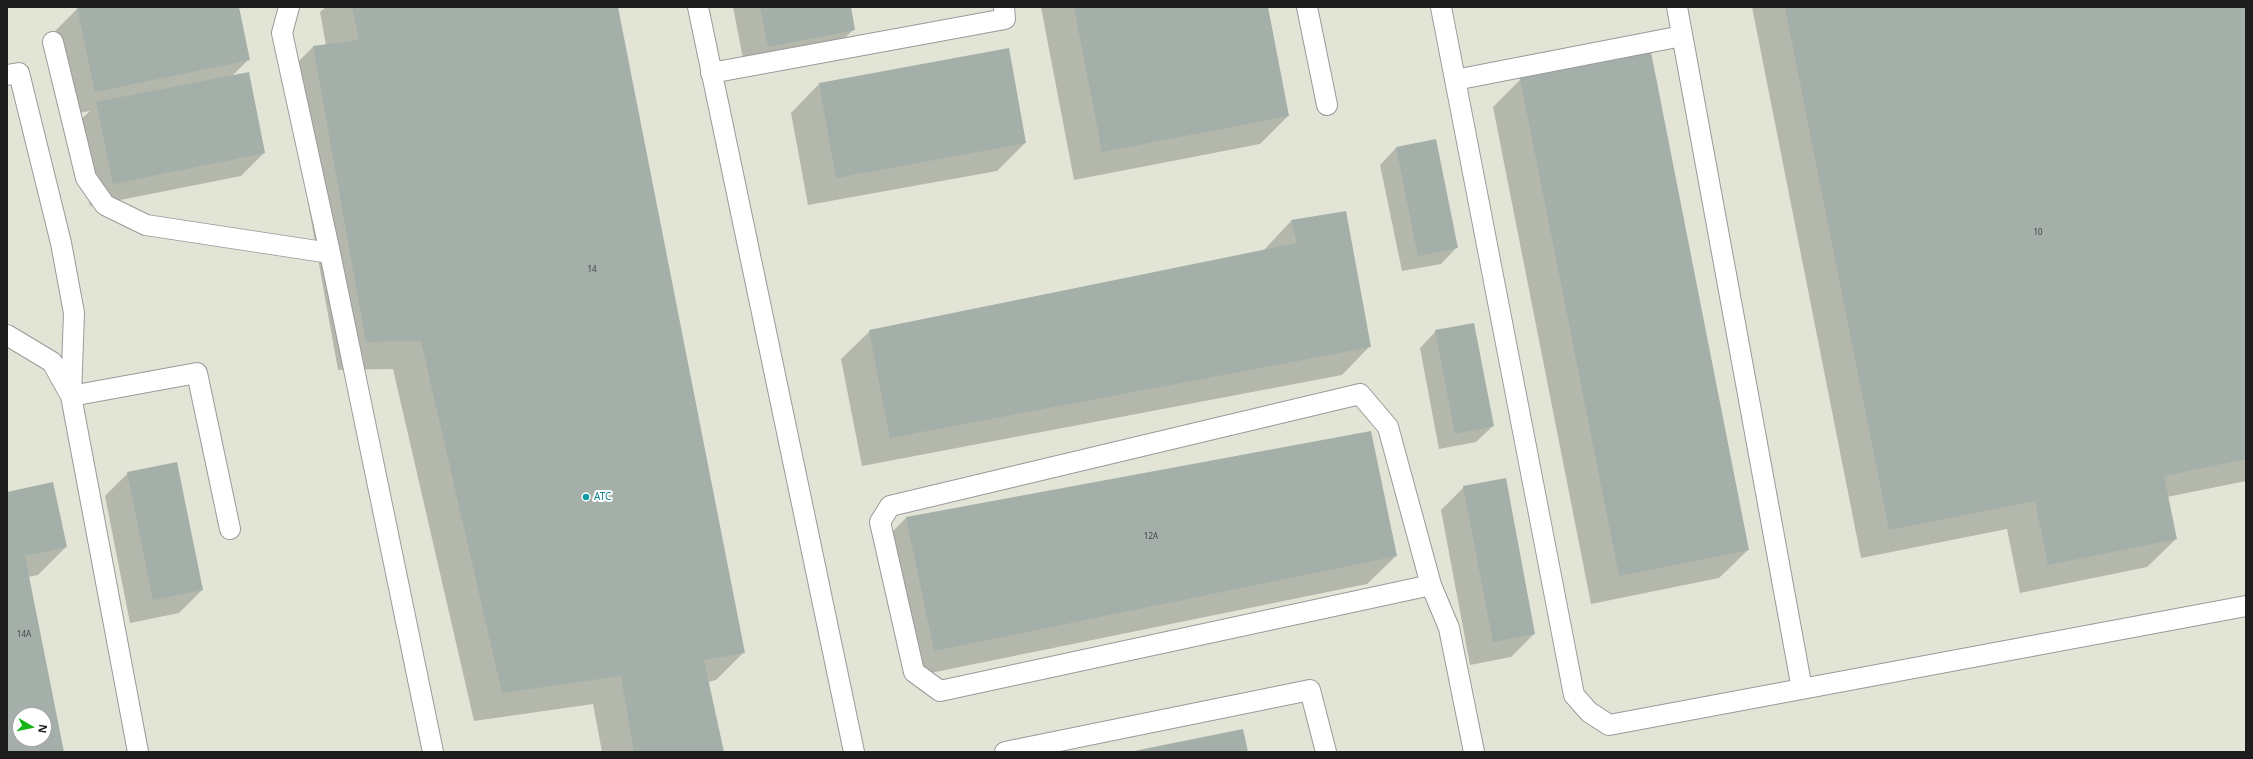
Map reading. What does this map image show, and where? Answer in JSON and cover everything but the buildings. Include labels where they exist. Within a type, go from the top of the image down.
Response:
[{"type":"lane","points":[[289,7],[282,33],[330,252],[433,752]]},
{"type":"lane","points":[[698,7],[854,752]]},
{"type":"lane","points":[[711,73],[1005,19],[1004,7]]},
{"type":"lane","points":[[1307,7],[1327,105]]},
{"type":"lane","points":[[1441,7],[1574,695],[1589,712],[1608,725],[2246,606]]},
{"type":"lane","points":[[1677,7],[1802,689]]},
{"type":"lane","points":[[1455,80],[1682,36]]},
{"type":"lane","points":[[53,42],[86,178],[105,205],[146,225],[330,252]]},
{"type":"lane","points":[[7,75],[19,73],[61,243],[74,313],[71,396],[138,752]]},
{"type":"lane","points":[[7,335],[52,362],[71,396]]},
{"type":"lane","points":[[71,396],[198,373],[230,529]]},
{"type":"lane","points":[[1431,585],[965,687],[940,691],[914,672],[880,522],[890,506],[1360,394],[1388,427],[1431,585],[1449,628],[1474,752]]},
{"type":"lane","points":[[1005,752],[1310,690],[1326,752]]},
{"type":"shaded area","points":[[7,7],[2246,7],[2246,752],[7,752]]},
{"type":"place","name":"АТС","points":[[586,497]]}]
